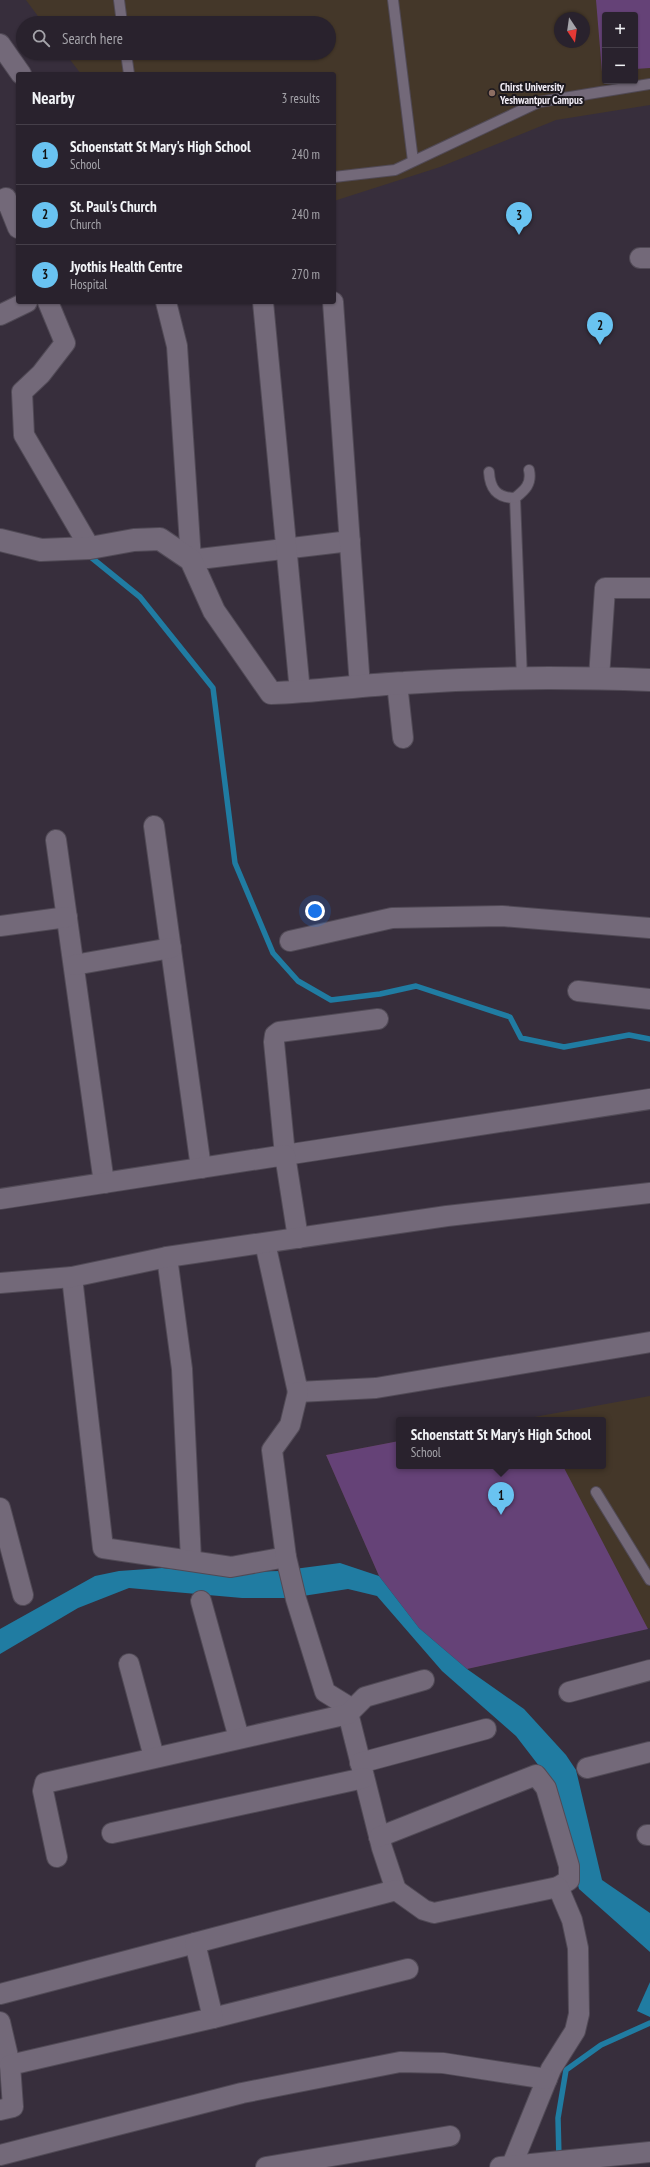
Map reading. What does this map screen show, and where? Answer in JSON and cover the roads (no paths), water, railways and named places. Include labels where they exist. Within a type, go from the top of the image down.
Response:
[{"type":"street","points":[[0,44],[20,72]]},
{"type":"street","points":[[0,201],[6,198],[16,223]]},
{"type":"street","points":[[0,315],[23,304]]},
{"type":"street","points":[[49,304],[65,344],[41,374],[22,392],[24,435],[90,548]]},
{"type":"street","points":[[166,304],[177,346],[191,560],[214,611],[270,692],[300,692],[397,683],[522,678],[599,678],[650,680]]},
{"type":"street","points":[[263,304],[300,692]]},
{"type":"street","points":[[333,304],[360,687]]},
{"type":"street","points":[[0,540],[41,550],[90,548],[134,540],[160,539],[191,560],[350,541]]},
{"type":"street","points":[[599,678],[605,588],[650,588]]},
{"type":"street","points":[[397,683],[403,738]]},
{"type":"street","points":[[154,826],[201,1168]]},
{"type":"street","points":[[56,840],[104,1183]]},
{"type":"street","points":[[290,940],[392,918],[502,916],[650,928]]},
{"type":"street","points":[[0,926],[67,917]]},
{"type":"street","points":[[74,965],[171,948]]},
{"type":"street","points":[[578,991],[650,999]]},
{"type":"street","points":[[298,1238],[285,1155],[274,1042],[275,1035],[279,1032],[378,1019]]},
{"type":"street","points":[[0,1198],[650,1099]]},
{"type":"street","points":[[0,1283],[72,1277],[168,1257],[447,1216],[650,1193]]},
{"type":"street","points":[[265,1243],[298,1392],[290,1425],[272,1450],[289,1571],[325,1692],[346,1705],[379,1837],[396,1890],[424,1910],[434,1913],[558,1887],[569,1880],[569,1866],[546,1788],[536,1775],[379,1837]]},
{"type":"street","points":[[168,1257],[182,1369],[191,1560]]},
{"type":"street","points":[[72,1277],[103,1548],[231,1567],[289,1571]]},
{"type":"street","points":[[298,1392],[376,1388],[650,1342]]},
{"type":"street","points":[[0,1508],[23,1595]]},
{"type":"street","points":[[201,1601],[239,1738]]},
{"type":"street","points":[[129,1664],[154,1757]]},
{"type":"street","points":[[569,1692],[650,1670]]},
{"type":"street","points":[[57,1857],[43,1791],[44,1783],[348,1714],[365,1697],[424,1680]]},
{"type":"street","points":[[112,1833],[362,1771],[486,1729]]},
{"type":"street","points":[[587,1768],[650,1752]]},
{"type":"street","points":[[505,2166],[551,2069],[575,2031],[579,2014],[578,1948],[572,1920],[558,1887]]},
{"type":"street","points":[[0,1994],[396,1890]]},
{"type":"street","points":[[195,1943],[213,2018]]},
{"type":"street","points":[[10,2065],[213,2018],[408,1969]]},
{"type":"street","points":[[0,2025],[10,2065],[13,2107],[0,2110]]},
{"type":"street","points":[[0,2155],[242,2093],[400,2062],[443,2062],[547,2079]]},
{"type":"street","points":[[266,2167],[450,2136]]},
{"type":"street","points":[[649,2167],[650,2147]]},
{"type":"street","points":[[505,2166],[650,2152]]},
{"type":"lane","points":[[119,0],[121,16]]},
{"type":"lane","points":[[393,0],[413,161]]},
{"type":"lane","points":[[127,60],[129,72]]},
{"type":"lane","points":[[336,177],[395,170],[539,102],[650,84]]},
{"type":"lane","points":[[489,472],[490,481],[496,492],[504,498],[515,498],[524,491],[529,484],[529,470]]},
{"type":"lane","points":[[515,498],[522,678]]},
{"type":"lane","points":[[596,1492],[650,1580]]},
{"type":"water","points":[[340,1563],[379,1576],[419,1628],[467,1669],[524,1709],[566,1755],[576,1770],[602,1880],[650,1913],[650,1952],[579,1889],[557,1803],[546,1775],[516,1736],[442,1671],[377,1596],[348,1589],[290,1598],[242,1598],[129,1588],[78,1608],[0,1654],[0,1629],[95,1576],[119,1571],[162,1568],[212,1573],[279,1571]]},
{"type":"water","points":[[650,1982],[650,2017],[637,2011]]},
{"type":"waterway","points":[[87,554],[140,597],[213,688],[235,863],[273,953],[298,981],[331,1000],[380,994],[416,986],[510,1017],[521,1038],[564,1047],[629,1035],[650,1039]]},
{"type":"waterway","points":[[559,2159],[558,2118],[566,2070],[601,2045],[650,2023]]},
{"type":"place","name":"Chirst University Yeshwantpur Campus","points":[[492,93]]},
{"type":"place","name":"Jyothis Health Centre","points":[[519,235]]},
{"type":"place","name":"St. Paul's Church","points":[[600,345]]},
{"type":"place","name":"Schoenstatt St Mary's High School","points":[[501,1515]]}]
